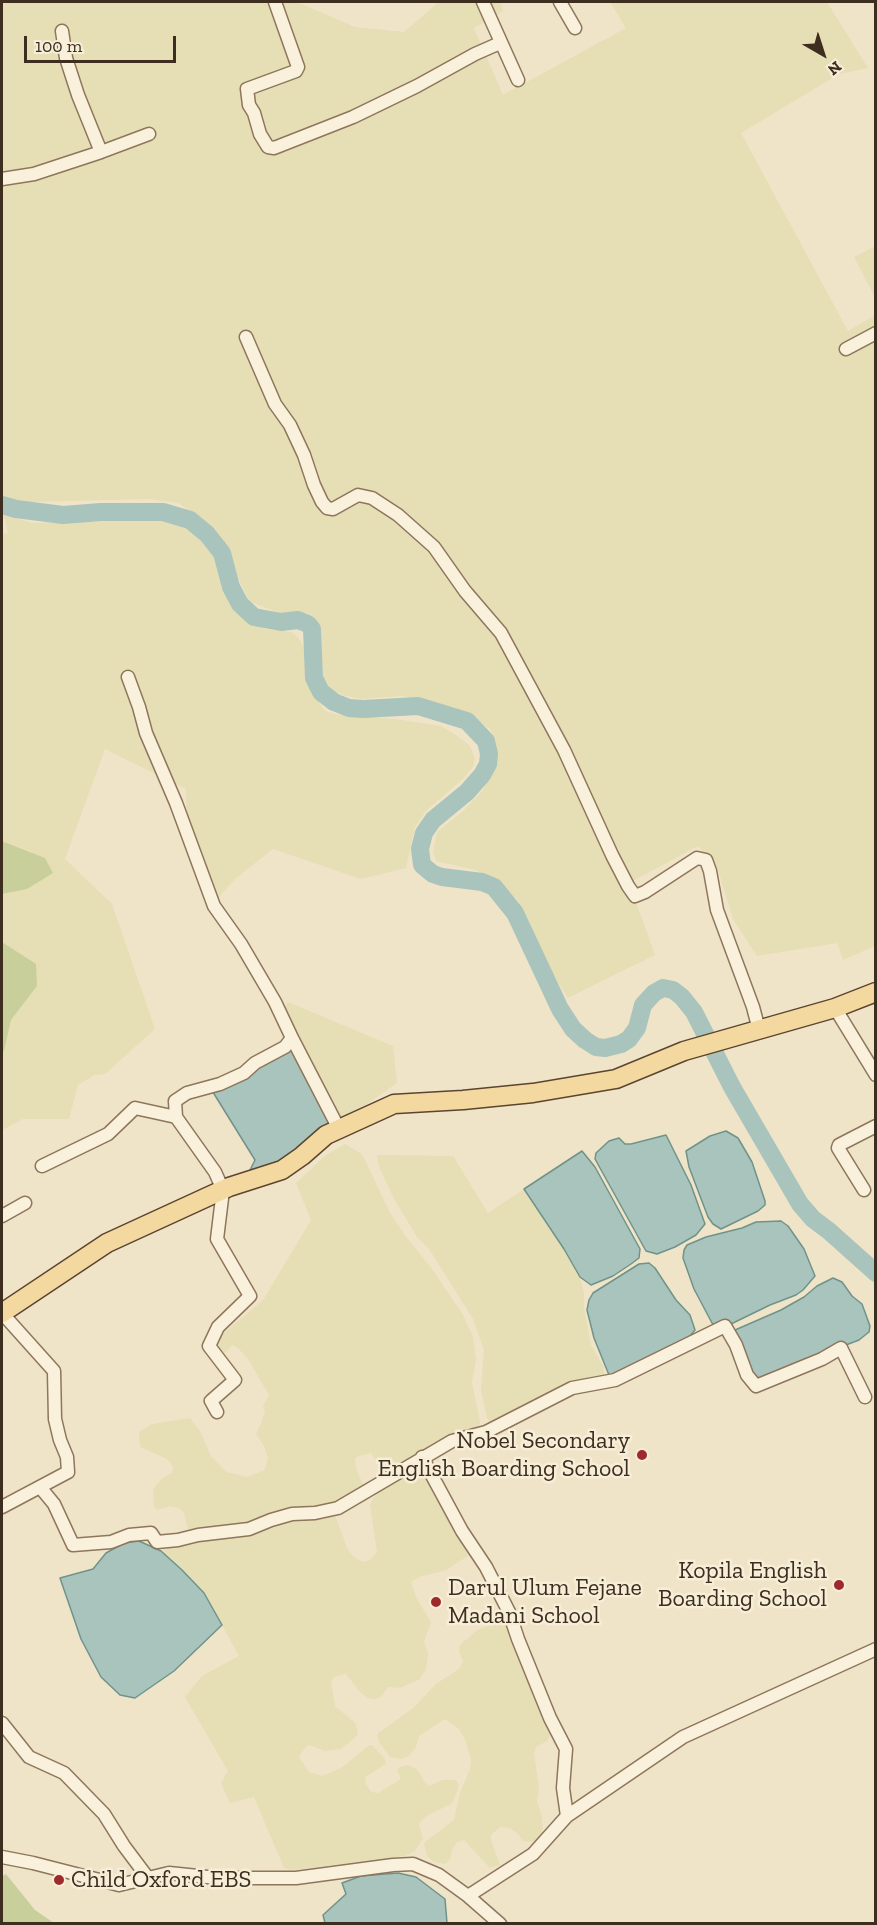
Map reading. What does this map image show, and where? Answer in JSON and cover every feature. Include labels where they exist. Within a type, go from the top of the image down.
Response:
[{"type":"main road","points":[[2,1313],[107,1243],[223,1190],[282,1170],[326,1135],[394,1104],[533,1093],[616,1079],[684,1051],[835,1008],[876,992]]},
{"type":"street","points":[[275,2],[298,68],[247,89],[249,105],[254,113],[260,134],[268,147],[274,148],[352,117],[500,43]]},
{"type":"street","points":[[483,2],[518,80]]},
{"type":"street","points":[[560,2],[574,28]]},
{"type":"street","points":[[62,31],[66,58],[101,152]]},
{"type":"street","points":[[2,179],[34,174],[149,134]]},
{"type":"street","points":[[846,349],[876,333]]},
{"type":"street","points":[[246,337],[275,404],[290,425],[304,454],[314,485],[327,508],[333,509],[358,495],[372,498],[398,515],[434,547],[465,591],[501,633],[564,750],[612,855],[635,896],[645,892],[697,858],[706,860],[717,910],[753,1007],[759,1030]]},
{"type":"street","points":[[128,677],[140,707],[146,733],[176,804],[214,906],[242,944],[339,1129]]},
{"type":"street","points":[[835,1008],[876,1075]]},
{"type":"street","points":[[217,1412],[211,1401],[235,1380],[209,1346],[218,1328],[250,1296],[217,1239],[223,1190],[215,1172],[176,1118],[175,1101],[187,1093],[220,1084],[244,1073],[255,1063],[285,1047],[292,1038]]},
{"type":"street","points":[[42,1166],[108,1134],[135,1108],[176,1118]]},
{"type":"street","points":[[864,1190],[838,1148],[839,1145],[876,1126]]},
{"type":"street","points":[[2,1216],[25,1203]]},
{"type":"street","points":[[2,1313],[54,1371],[55,1419],[67,1457],[68,1472],[2,1507]]},
{"type":"street","points":[[40,1487],[54,1504],[73,1545],[111,1542],[129,1535],[152,1533],[157,1542],[178,1540],[198,1534],[249,1529],[271,1520],[338,1508],[452,1441],[491,1430],[572,1388],[615,1380],[725,1326],[736,1345],[747,1375],[756,1386],[822,1359],[841,1348],[865,1397]]},
{"type":"street","points":[[422,1457],[462,1531],[486,1567],[509,1612],[550,1718],[566,1749],[563,1788],[567,1816]]},
{"type":"street","points":[[468,1896],[533,1854],[567,1816],[683,1737],[876,1649]]},
{"type":"street","points":[[2,1723],[29,1757],[64,1773],[99,1809],[148,1878]]},
{"type":"street","points":[[2,1857],[119,1885],[169,1873],[217,1878],[296,1878],[414,1864],[439,1875],[500,1923]]},
{"type":"shaded area","points":[[2,2],[297,2],[355,27],[404,32],[439,2],[501,2],[503,11],[474,28],[503,95],[626,28],[610,2],[827,2],[868,68],[839,74],[741,133],[848,331],[875,315],[875,946],[843,960],[837,943],[757,956],[733,919],[717,867],[698,846],[629,883],[655,955],[568,998],[542,958],[529,921],[517,899],[489,877],[475,870],[436,861],[433,852],[437,832],[463,811],[483,790],[492,772],[496,743],[490,729],[476,720],[403,696],[360,699],[343,695],[329,688],[323,679],[320,632],[313,615],[281,614],[249,601],[227,549],[217,533],[209,524],[178,503],[149,499],[28,502],[2,499]]},
{"type":"shaded area","points":[[875,246],[875,298],[854,257]]},
{"type":"shaded area","points":[[2,513],[32,523],[154,520],[182,524],[205,542],[214,554],[230,598],[247,620],[266,629],[291,632],[298,637],[303,645],[311,690],[325,711],[441,726],[470,746],[475,758],[473,767],[464,778],[426,811],[415,827],[406,868],[361,879],[273,849],[236,878],[210,907],[188,846],[186,789],[105,749],[65,859],[112,904],[155,1029],[105,1074],[94,1075],[78,1085],[69,1119],[23,1119],[2,1130],[2,1053],[11,1020],[37,986],[26,958],[2,942],[2,894],[10,893],[32,852],[2,841],[2,534],[8,533]]},
{"type":"shaded area","points":[[288,1002],[393,1046],[397,1083],[344,1120],[338,1116],[284,1009]]},
{"type":"shaded area","points":[[345,1144],[362,1154],[390,1213],[463,1315],[473,1337],[476,1360],[472,1382],[480,1422],[479,1428],[390,1473],[386,1473],[371,1453],[359,1456],[355,1459],[356,1468],[364,1487],[331,1506],[248,1524],[191,1532],[184,1513],[179,1508],[170,1506],[157,1510],[154,1506],[153,1491],[164,1477],[172,1473],[173,1467],[167,1459],[140,1447],[139,1432],[152,1424],[190,1418],[200,1431],[211,1456],[226,1472],[247,1477],[265,1470],[268,1458],[256,1434],[265,1411],[263,1406],[269,1395],[248,1359],[238,1348],[232,1345],[225,1353],[212,1343],[263,1300],[311,1220],[296,1183],[326,1155]]},
{"type":"shaded area","points":[[377,1155],[453,1156],[488,1213],[524,1189],[580,1277],[591,1345],[604,1367],[604,1374],[577,1381],[492,1425],[487,1418],[481,1390],[484,1350],[473,1319],[429,1249],[417,1237],[393,1197],[378,1164]]},
{"type":"shaded area","points":[[419,1468],[424,1471],[471,1554],[446,1570],[419,1577],[411,1582],[416,1597],[431,1622],[424,1642],[428,1653],[426,1669],[420,1679],[400,1688],[388,1687],[381,1697],[375,1699],[368,1698],[360,1692],[346,1674],[334,1677],[331,1682],[335,1706],[356,1724],[358,1735],[341,1749],[325,1751],[309,1745],[299,1757],[309,1772],[322,1776],[343,1767],[369,1745],[372,1745],[385,1759],[386,1764],[365,1777],[371,1792],[378,1793],[401,1779],[397,1770],[408,1765],[418,1770],[429,1786],[443,1780],[456,1780],[459,1785],[456,1795],[451,1804],[428,1815],[420,1822],[423,1838],[415,1851],[405,1856],[292,1870],[284,1868],[254,1797],[230,1803],[221,1783],[228,1771],[185,1697],[202,1676],[239,1656],[204,1593],[161,1551],[185,1541],[292,1519],[332,1514],[336,1518],[348,1550],[363,1562],[370,1560],[377,1552],[370,1505],[374,1497]]},
{"type":"shaded area","points":[[507,1617],[550,1727],[551,1734],[547,1741],[536,1747],[534,1753],[539,1789],[537,1801],[542,1816],[543,1835],[536,1841],[523,1841],[509,1828],[500,1827],[491,1835],[491,1840],[500,1865],[490,1868],[464,1840],[457,1842],[450,1860],[445,1864],[434,1862],[427,1856],[424,1843],[454,1820],[460,1793],[470,1769],[471,1760],[465,1739],[458,1728],[445,1719],[419,1736],[416,1747],[409,1756],[401,1759],[390,1757],[379,1742],[377,1734],[413,1708],[436,1684],[459,1669],[463,1661],[459,1651],[460,1645],[476,1631]]},
{"type":"green space","points":[[2,841],[45,858],[53,873],[27,889],[2,894]]},
{"type":"green space","points":[[2,942],[36,964],[37,986],[11,1020],[2,1053]]},
{"type":"green space","points":[[6,1874],[35,1910],[54,1923],[2,1923],[2,1876]]},
{"type":"water","points":[[291,1047],[328,1115],[329,1125],[286,1165],[250,1170],[255,1160],[211,1089]]},
{"type":"water","points":[[726,1131],[738,1138],[752,1162],[765,1205],[758,1211],[721,1229],[708,1217],[689,1167],[686,1151],[710,1136]]},
{"type":"water","points":[[666,1135],[691,1185],[705,1224],[696,1235],[657,1254],[646,1251],[595,1159],[596,1153],[609,1141],[619,1138],[625,1144],[631,1144]]},
{"type":"water","points":[[582,1151],[595,1167],[640,1249],[639,1258],[631,1264],[613,1276],[591,1285],[580,1277],[524,1189]]},
{"type":"water","points":[[781,1221],[788,1226],[804,1249],[815,1276],[796,1295],[731,1324],[715,1325],[694,1289],[683,1258],[687,1245],[756,1222]]},
{"type":"water","points":[[649,1263],[690,1315],[695,1330],[687,1340],[616,1375],[609,1375],[594,1338],[587,1310],[589,1300],[593,1293],[639,1264]]},
{"type":"water","points":[[833,1278],[842,1282],[852,1296],[862,1304],[870,1326],[869,1332],[859,1340],[755,1380],[738,1344],[735,1330],[781,1310]]},
{"type":"water","points":[[139,1541],[161,1551],[182,1570],[204,1593],[222,1625],[174,1671],[135,1698],[120,1695],[101,1677],[81,1639],[60,1578],[93,1569],[106,1553],[124,1543]]},
{"type":"water","points":[[398,1873],[416,1877],[445,1899],[447,1923],[325,1923],[323,1915],[346,1894],[342,1883],[361,1876]]},
{"type":"waterway","points":[[2,505],[63,515],[101,512],[163,512],[190,520],[207,534],[222,553],[231,587],[240,604],[254,617],[281,622],[298,620],[308,624],[312,629],[314,678],[321,692],[334,702],[349,708],[363,709],[418,706],[467,721],[486,741],[489,754],[488,764],[482,775],[467,792],[433,820],[424,833],[420,849],[422,865],[433,874],[442,877],[482,882],[494,887],[515,913],[560,1009],[573,1029],[596,1047],[605,1048],[621,1044],[629,1039],[637,1028],[643,1005],[654,993],[663,988],[673,990],[682,997],[694,1012],[732,1087],[800,1204],[813,1219],[876,1273]]},
{"type":"place","name":"Nobel Secondary English Boarding School","points":[[642,1455]]},
{"type":"place","name":"Kopila English Boarding School","points":[[839,1585]]},
{"type":"place","name":"Darul Ulum Fejane Madani School","points":[[436,1602]]},
{"type":"place","name":"Child Oxford EBS","points":[[59,1880]]}]
